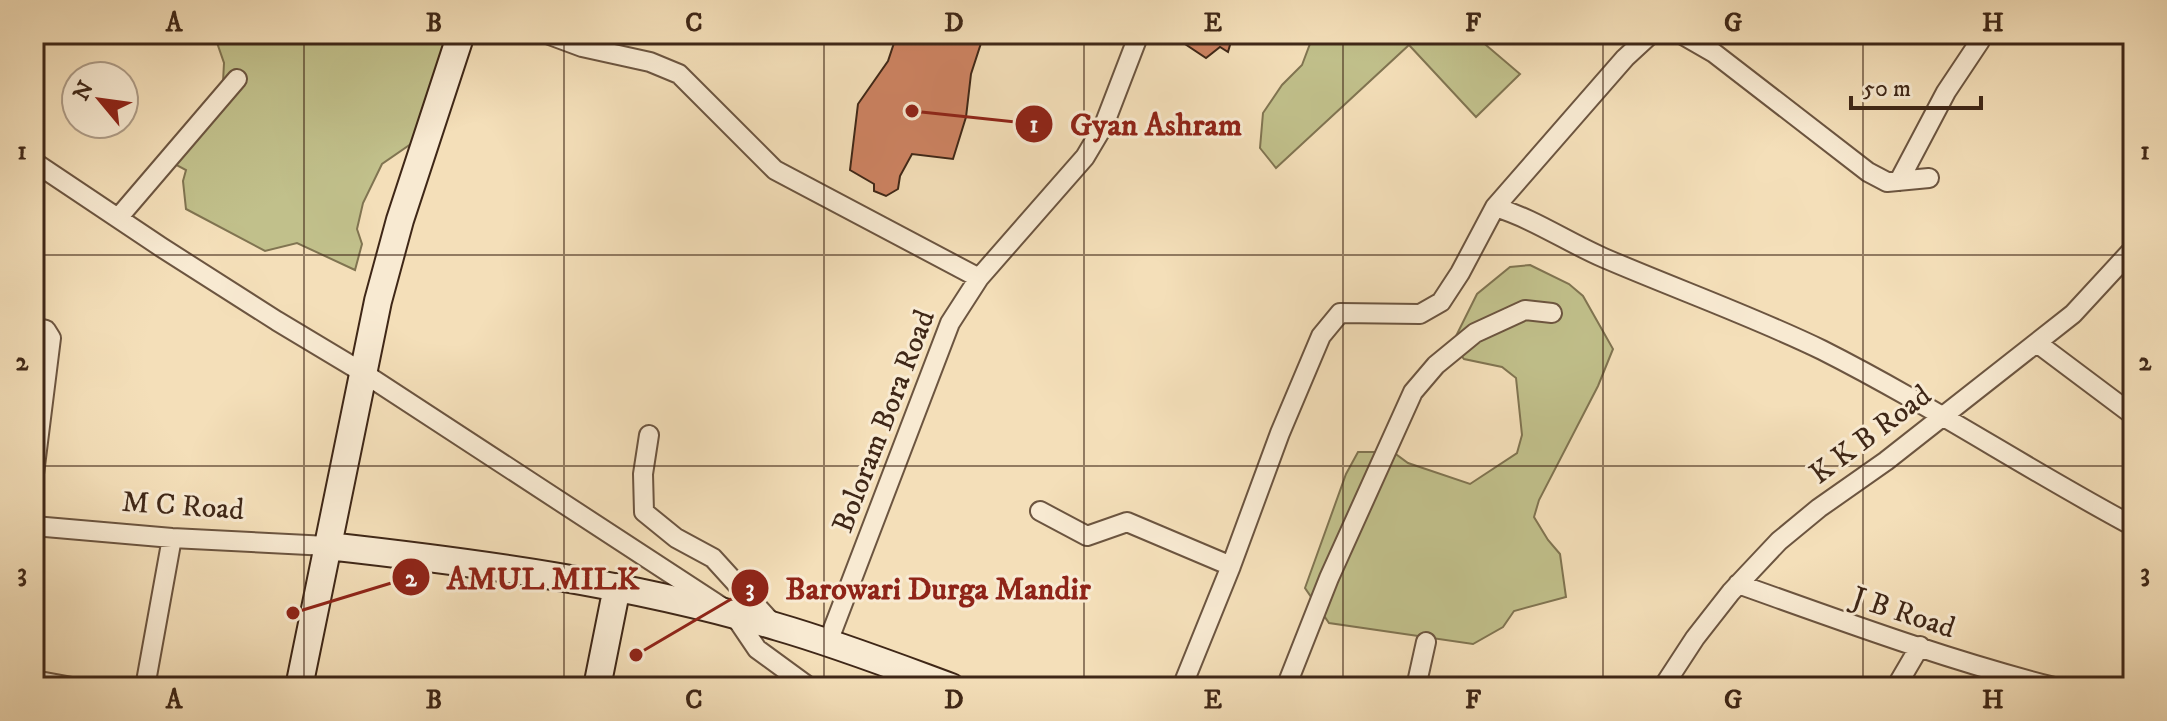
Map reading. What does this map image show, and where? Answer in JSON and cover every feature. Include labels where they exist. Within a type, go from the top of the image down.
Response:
[{"type":"street","points":[[299,687],[362,372],[400,220],[461,34]]},
{"type":"street","points":[[547,34],[582,47],[650,62],[679,74],[775,170],[979,278]]},
{"type":"street","name":"Boloram Bora Road","points":[[828,642],[958,306],[1097,140],[1139,34]]},
{"type":"street","points":[[1182,687],[1280,433],[1321,336],[1340,313],[1420,314],[1441,302],[1495,207],[1625,58],[1651,34]]},
{"type":"street","points":[[1681,34],[1714,53],[1868,172],[1887,182],[1929,178]]},
{"type":"street","points":[[1899,181],[1946,92],[1980,41]]},
{"type":"street","points":[[118,218],[237,79]]},
{"type":"street","points":[[34,162],[734,615],[757,649],[809,687]]},
{"type":"street","points":[[1495,207],[1524,216],[1599,256],[1819,349],[1943,414],[2133,526]]},
{"type":"street","name":"K K B Road","points":[[1663,687],[1695,638],[1738,584],[1779,541],[2073,314],[2133,249]]},
{"type":"street","points":[[1286,687],[1329,578],[1413,392],[1436,365],[1475,333],[1525,310],[1552,313]]},
{"type":"street","points":[[34,327],[46,330],[51,338],[34,474]]},
{"type":"street","points":[[2037,343],[2133,415]]},
{"type":"street","points":[[649,435],[643,474],[644,512],[676,538],[713,558],[775,626]]},
{"type":"street","points":[[1040,511],[1087,536],[1127,522],[1231,566]]},
{"type":"street","name":"M C Road","points":[[34,526],[172,538],[328,546]]},
{"type":"street","points":[[145,687],[172,538]]},
{"type":"street","points":[[328,546],[485,564],[617,587],[775,626],[951,687]]},
{"type":"street","name":"J B Road","points":[[1738,584],[2013,677],[2054,687]]},
{"type":"street","points":[[597,687],[617,587]]},
{"type":"street","points":[[1416,687],[1426,642]]},
{"type":"street","points":[[1896,687],[1920,646]]},
{"type":"street","points":[[34,680],[72,687]]},
{"type":"shaded area","points":[[214,34],[458,34],[418,139],[382,164],[363,203],[357,229],[362,244],[355,270],[297,243],[265,251],[186,209],[183,181],[186,170],[165,159],[223,82],[224,63]]},
{"type":"shaded area","points":[[1301,34],[1473,34],[1520,74],[1476,117],[1409,45],[1276,168],[1260,148],[1263,113],[1282,85],[1302,65],[1311,41]]},
{"type":"shaded area","points":[[1530,265],[1569,284],[1583,296],[1613,349],[1598,386],[1539,500],[1534,517],[1560,554],[1566,597],[1514,611],[1503,627],[1473,644],[1329,623],[1305,588],[1346,474],[1358,452],[1393,452],[1408,463],[1470,484],[1517,453],[1522,435],[1516,378],[1502,367],[1464,359],[1452,344],[1477,294],[1510,267]]},
{"type":"building","points":[[897,34],[984,34],[971,74],[966,117],[953,159],[912,154],[900,176],[898,189],[886,196],[874,191],[874,184],[850,170],[858,104],[888,61]]},
{"type":"building","points":[[1170,34],[1238,34],[1232,38],[1228,52],[1220,47],[1206,58]]},
{"type":"place","name":"Gyan Ashram","points":[[912,111]]},
{"type":"place","name":"AMUL MILK","points":[[293,613]]},
{"type":"place","name":"Barowari Durga Mandir","points":[[636,655]]}]
